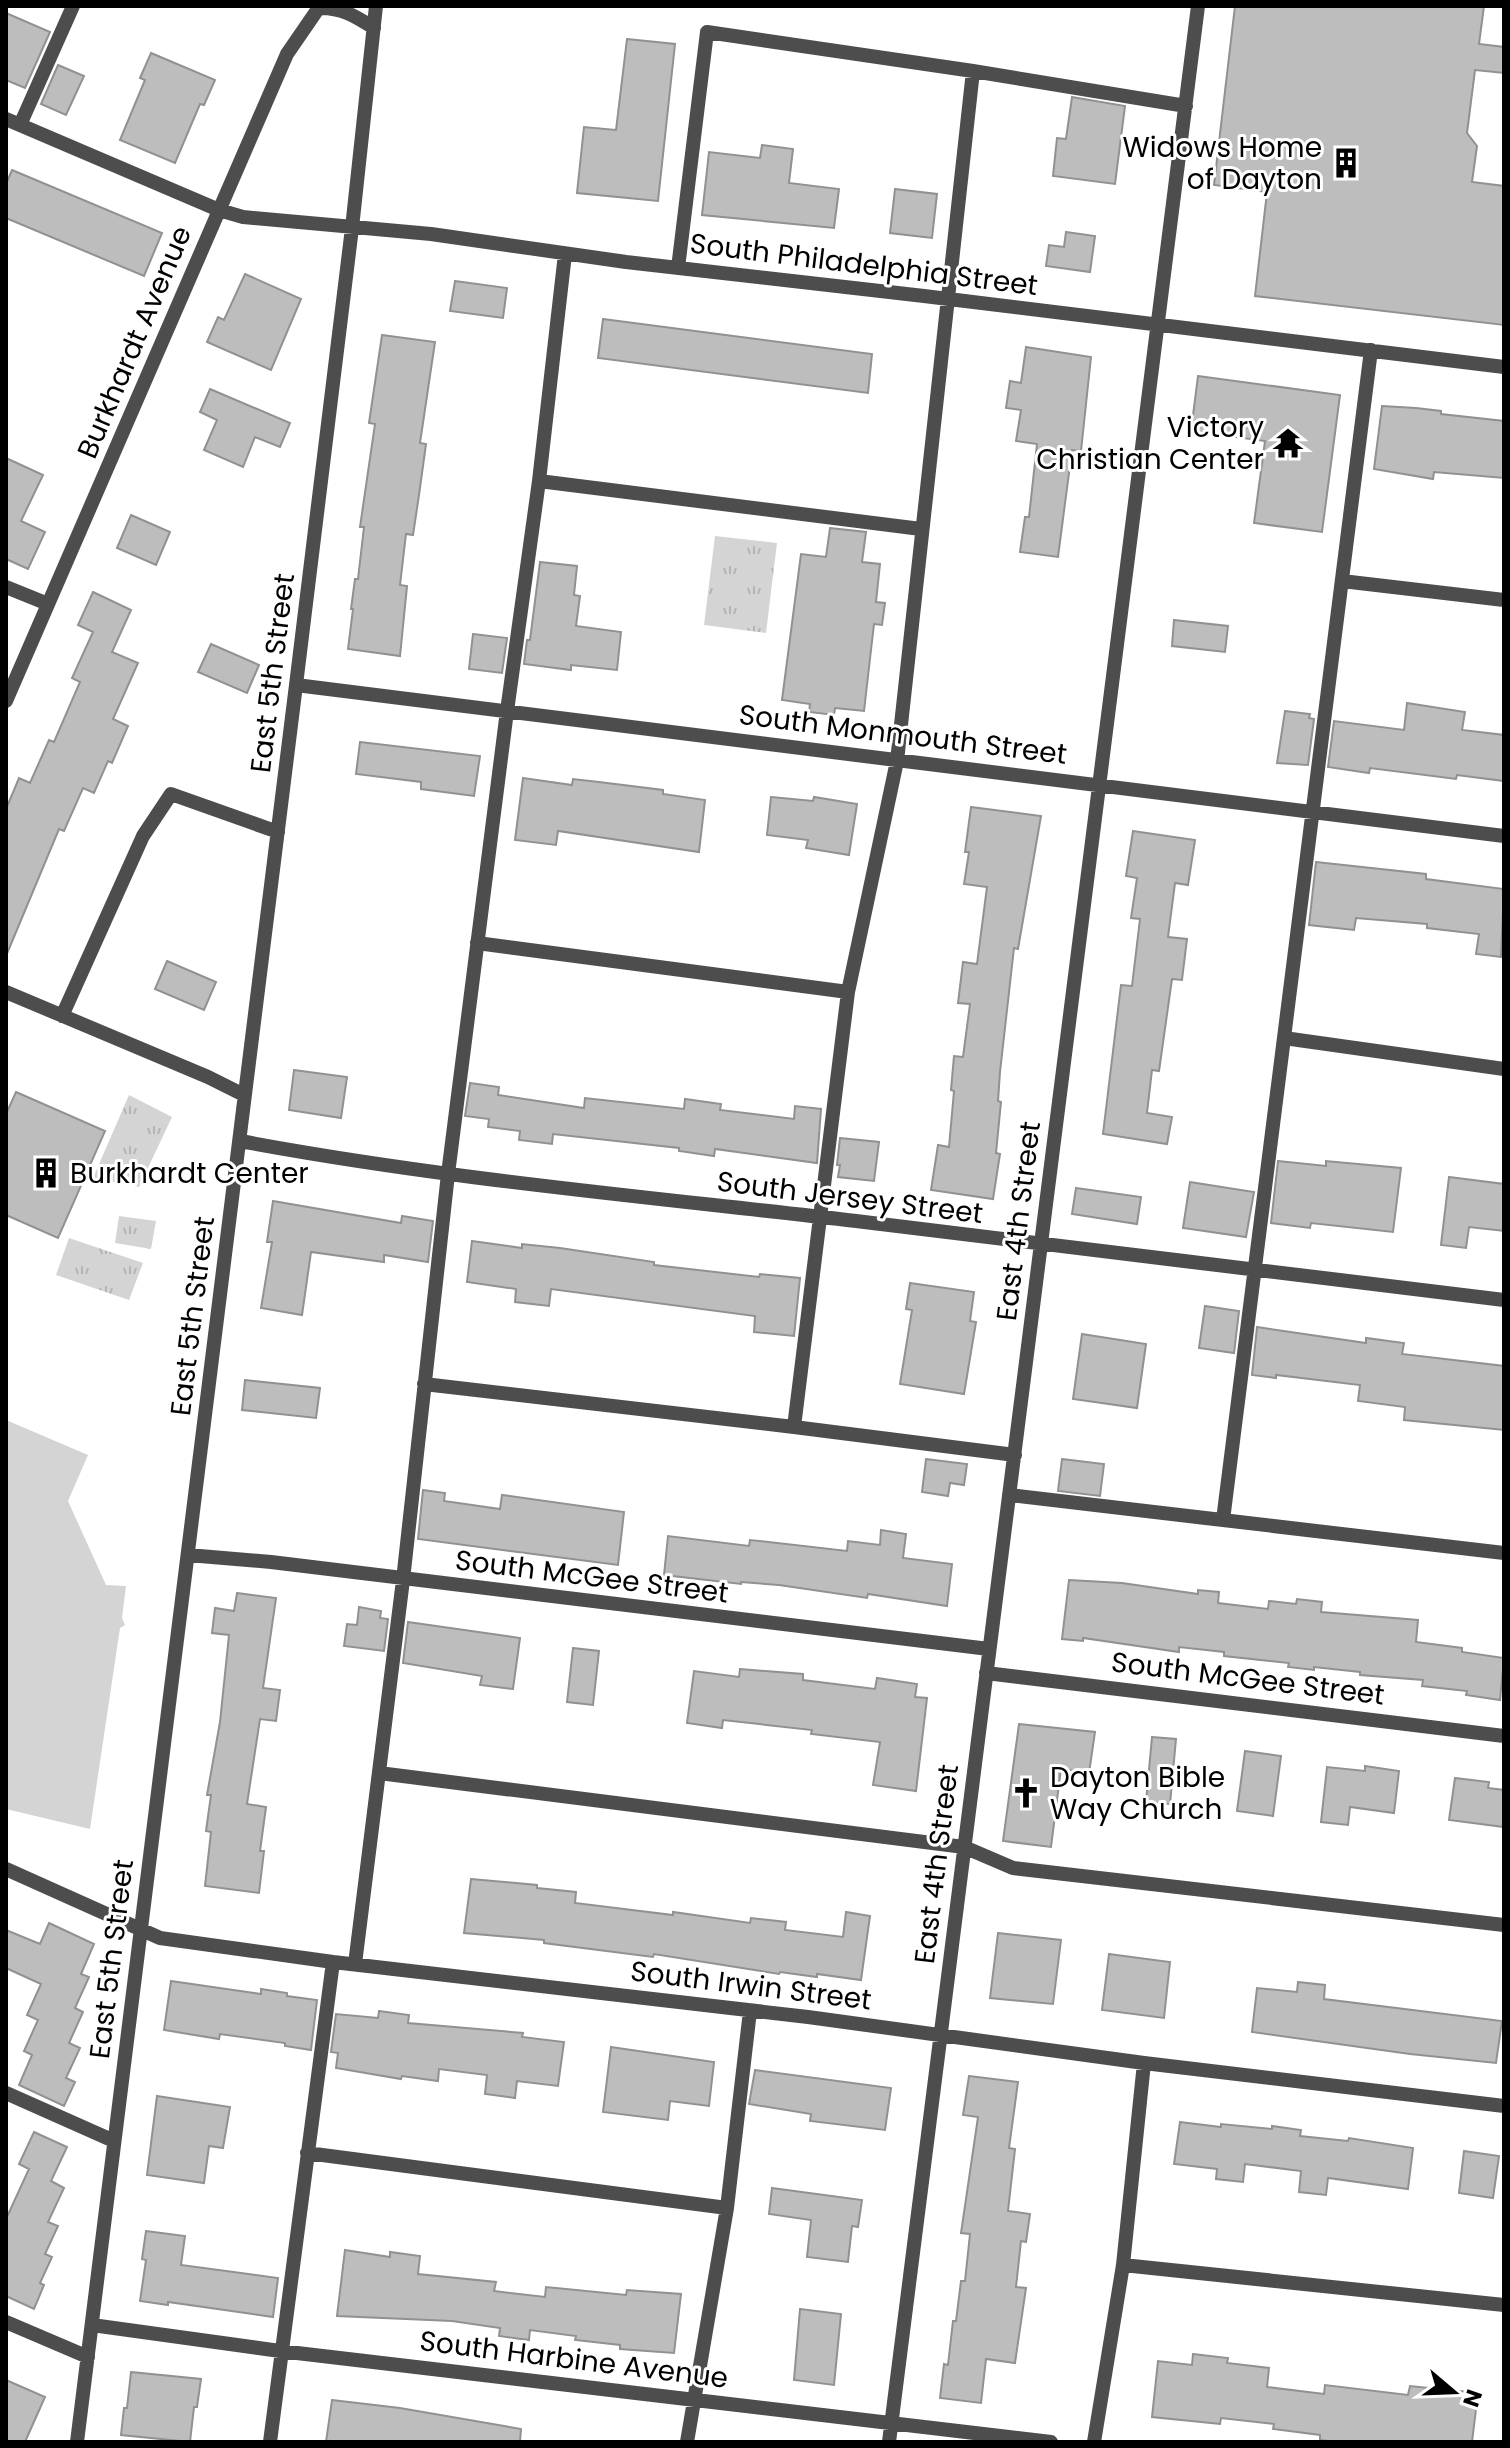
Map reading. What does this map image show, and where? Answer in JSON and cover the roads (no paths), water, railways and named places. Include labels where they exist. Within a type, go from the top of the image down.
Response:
[{"type":"street","points":[[13,122],[73,6]]},
{"type":"street","name":"East 5th Street","points":[[77,2442],[278,832],[376,6]]},
{"type":"street","name":"East 4th Street","points":[[889,2442],[1198,6]]},
{"type":"street","points":[[319,7],[342,10],[374,28]]},
{"type":"street","name":"Burkhardt Avenue","points":[[6,701],[287,54],[319,7]]},
{"type":"street","points":[[678,268],[707,32],[1186,106]]},
{"type":"street","points":[[794,1427],[848,992],[897,761],[973,71]]},
{"type":"street","name":"South Philadelphia Street","points":[[13,122],[219,210],[243,217],[431,234],[565,254],[1504,367]]},
{"type":"street","points":[[355,1964],[403,1580],[448,1174],[539,481],[565,254]]},
{"type":"street","points":[[1223,1520],[1371,350]]},
{"type":"street","points":[[539,481],[921,529]]},
{"type":"street","points":[[1342,581],[1504,600]]},
{"type":"street","points":[[6,587],[48,604]]},
{"type":"street","name":"South Monmouth Street","points":[[296,685],[1504,836]]},
{"type":"street","points":[[62,1016],[143,836],[171,794],[278,832]]},
{"type":"street","points":[[477,943],[848,992]]},
{"type":"street","points":[[6,992],[244,1095]]},
{"type":"street","points":[[1284,1038],[1504,1069]]},
{"type":"street","name":"South Jersey Street","points":[[240,1141],[448,1174],[708,1207],[1504,1300]]},
{"type":"street","points":[[424,1384],[1015,1455]]},
{"type":"street","points":[[1009,1495],[1504,1553]]},
{"type":"street","name":"South McGee Street","points":[[188,1555],[271,1562],[989,1649]]},
{"type":"street","name":"South McGee Street","points":[[986,1673],[1504,1736]]},
{"type":"street","points":[[379,1773],[964,1847],[1013,1868],[1504,1925]]},
{"type":"street","name":"South Irwin Street","points":[[6,1869],[160,1938],[1504,2106]]},
{"type":"street","points":[[270,2442],[333,1962]]},
{"type":"street","points":[[687,2442],[727,2208],[750,2011]]},
{"type":"street","points":[[1094,2442],[1123,2265],[1144,2063]]},
{"type":"street","points":[[6,2093],[114,2141]]},
{"type":"street","points":[[307,2153],[727,2208]]},
{"type":"street","points":[[1123,2265],[1504,2305]]},
{"type":"street","points":[[6,2322],[88,2357]]},
{"type":"street","name":"South Harbine Avenue","points":[[92,2325],[280,2351],[1051,2442]]},
{"type":"place","name":"Widows Home of Dayton","points":[[1346,163]]},
{"type":"place","name":"Victory Christian Center","points":[[1288,443]]},
{"type":"place","name":"Burkhardt Center","points":[[46,1173]]},
{"type":"place","name":"Dayton Bible Way Church","points":[[1026,1793]]}]
